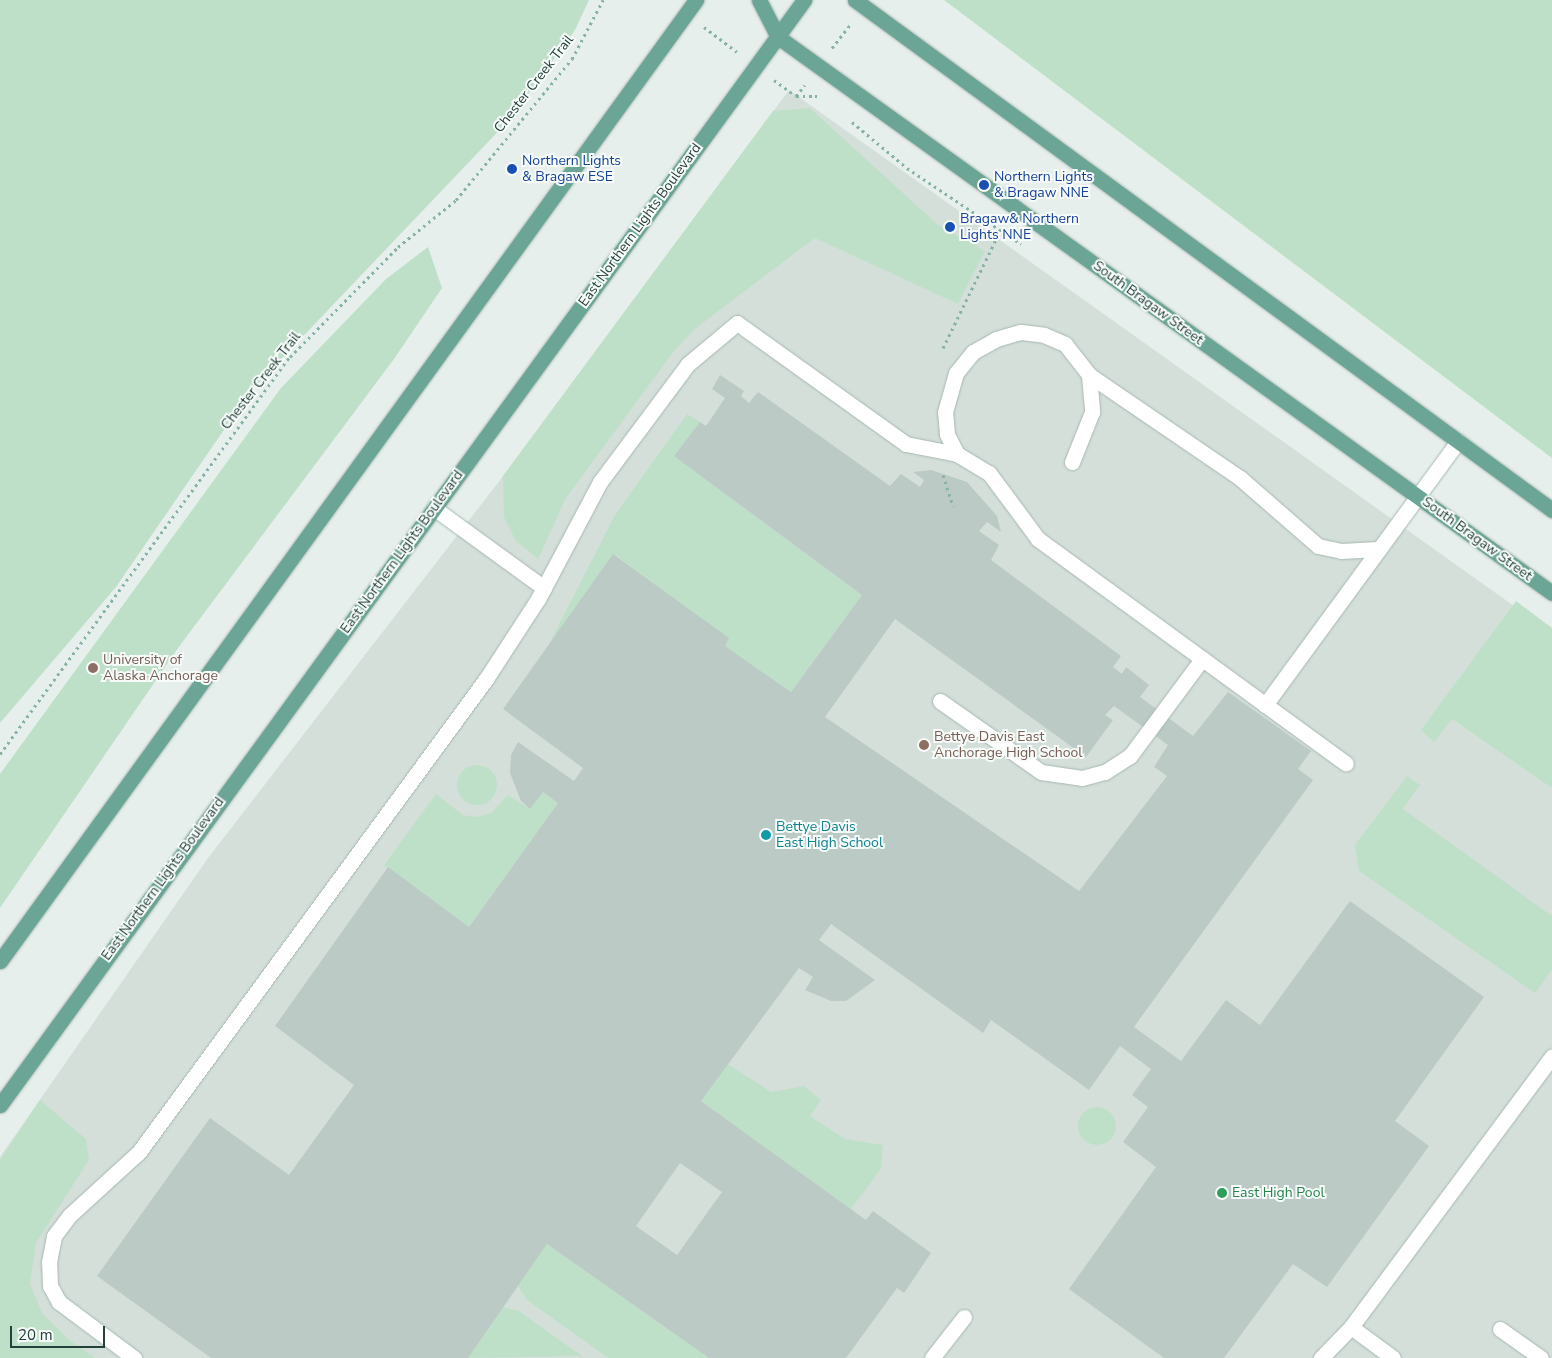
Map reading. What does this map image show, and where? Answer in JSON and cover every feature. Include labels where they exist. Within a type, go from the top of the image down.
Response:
[{"type":"main road","points":[[0,961],[696,0]]},
{"type":"main road","name":"South Bragaw Street","points":[[759,0],[778,37],[1552,593]]},
{"type":"main road","name":"East Northern Lights Boulevard","points":[[0,1105],[804,0]]},
{"type":"main road","points":[[855,0],[1552,510]]},
{"type":"lane","points":[[134,1358],[59,1302],[50,1286],[49,1262],[54,1236],[70,1215],[139,1152],[486,679],[544,588],[600,482],[688,364],[737,323],[906,444],[957,454],[989,474],[1038,539],[1346,764]]},
{"type":"lane","points":[[957,454],[947,434],[948,392],[956,373],[973,352],[996,339],[1021,332],[1044,335],[1065,344],[1089,375],[1240,478],[1318,546],[1341,551],[1378,549]]},
{"type":"lane","points":[[1072,462],[1092,412],[1089,375]]},
{"type":"lane","points":[[1265,705],[1458,441]]},
{"type":"lane","points":[[434,508],[544,588]]},
{"type":"lane","points":[[940,701],[1041,772],[1082,778],[1105,772],[1130,756],[1202,658]]},
{"type":"lane","points":[[1321,1358],[1351,1327],[1549,1066]]},
{"type":"lane","points":[[932,1358],[964,1317]]},
{"type":"lane","points":[[1351,1327],[1393,1358]]},
{"type":"lane","points":[[1500,1329],[1540,1358]]},
{"type":"path","name":"Chester Creek Trail","points":[[0,754],[290,357],[392,253],[456,200],[572,59],[603,0]]},
{"type":"path","points":[[686,14],[796,96]]},
{"type":"shaded area","name":"Bettye Davis East Anchorage High School","points":[[789,90],[1552,633],[1552,1358],[0,1358],[0,1157],[208,858],[497,484]]},
{"type":"green space","name":"University of Alaska Anchorage","points":[[0,0],[589,0],[575,30],[510,119],[250,392],[116,587],[0,723]]},
{"type":"green space","points":[[944,0],[1552,0],[1552,458]]},
{"type":"green space","points":[[810,108],[938,225],[985,251],[958,304],[815,238],[696,328],[674,351],[566,498],[538,559],[516,541],[504,517],[503,476],[773,111]]},
{"type":"green space","points":[[428,247],[442,288],[394,359],[178,648],[0,908],[0,774],[281,388],[386,279]]},
{"type":"green space","points":[[687,414],[700,422],[675,456],[862,595],[791,692],[725,646],[728,638],[617,556],[549,644],[615,515]]},
{"type":"green space","points":[[1516,601],[1552,628],[1552,788],[1452,719],[1434,742],[1421,730]]},
{"type":"green space","points":[[481,765],[488,768],[494,774],[497,785],[496,793],[488,802],[481,805],[473,805],[466,802],[458,793],[457,781],[460,774],[469,766]]},
{"type":"green space","points":[[1407,776],[1420,785],[1403,809],[1552,916],[1552,970],[1535,993],[1359,871],[1355,845]]},
{"type":"green space","points":[[543,792],[558,803],[469,927],[384,865],[436,794],[463,815],[476,817],[491,813],[508,795],[530,809]]},
{"type":"green space","points":[[728,1064],[771,1092],[804,1086],[821,1100],[810,1116],[845,1139],[883,1145],[881,1169],[851,1209],[701,1101]]},
{"type":"green space","points":[[40,1100],[86,1139],[89,1160],[36,1243],[30,1284],[42,1313],[68,1339],[95,1358],[0,1358],[0,1160]]},
{"type":"green space","points":[[1097,1107],[1110,1113],[1116,1126],[1110,1139],[1097,1145],[1084,1139],[1078,1126],[1084,1113]]},
{"type":"green space","points":[[547,1244],[709,1358],[608,1358],[527,1300],[518,1286]]},
{"type":"green space","points":[[503,1307],[519,1311],[582,1356],[468,1358]]},
{"type":"building","name":"Bettye Davis East High School","points":[[720,375],[744,391],[741,396],[749,403],[758,392],[890,486],[901,474],[920,487],[924,480],[913,472],[931,470],[967,482],[997,516],[1001,532],[987,522],[979,531],[999,545],[991,560],[1121,656],[1113,667],[1122,674],[1126,667],[1149,685],[1140,697],[1193,736],[1228,692],[1311,751],[1298,769],[1313,780],[1134,1027],[1181,1061],[1226,1000],[1260,1025],[1350,901],[1484,997],[1395,1121],[1429,1146],[1327,1287],[1293,1264],[1224,1358],[1164,1358],[1069,1289],[1156,1167],[1123,1142],[1148,1107],[1132,1095],[1151,1069],[1120,1046],[1089,1090],[991,1020],[983,1033],[831,924],[819,940],[875,980],[846,1001],[831,1001],[805,990],[813,977],[799,968],[701,1101],[866,1220],[873,1211],[931,1253],[904,1293],[897,1288],[846,1358],[709,1358],[547,1244],[468,1358],[211,1358],[97,1276],[210,1118],[289,1175],[354,1085],[275,1026],[388,867],[469,927],[558,803],[543,792],[530,809],[521,801],[510,773],[511,755],[518,742],[574,781],[583,768],[503,709],[613,554],[729,638],[725,646],[791,692],[862,595],[674,456],[700,422],[706,426],[725,398],[712,389]],"holes":[[[895,619],[1086,757],[1113,720],[1105,715],[1114,706],[1168,745],[1154,767],[1167,776],[1079,891],[825,717]],[[680,1163],[722,1192],[677,1255],[636,1226]]]},
{"type":"place","name":"Northern Lights & Bragaw ESE","points":[[512,169]]},
{"type":"place","name":"Northern Lights & Bragaw NNE","points":[[984,185]]},
{"type":"place","name":"Bragaw& Northern Lights NNE","points":[[950,227]]},
{"type":"place","name":"University of Alaska Anchorage","points":[[93,668]]},
{"type":"place","name":"Bettye Davis East Anchorage High School","points":[[924,745]]},
{"type":"place","name":"Bettye Davis East High School","points":[[766,835]]},
{"type":"place","name":"East High Pool","points":[[1222,1193]]}]
